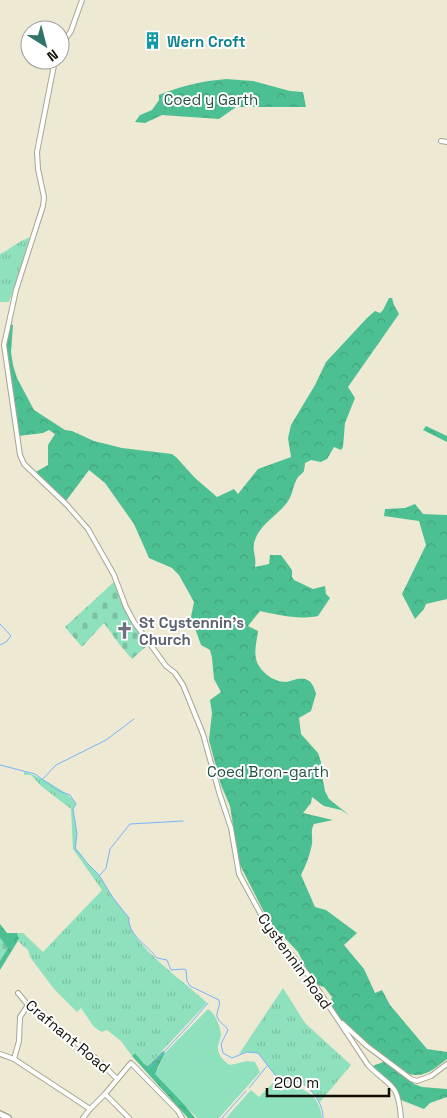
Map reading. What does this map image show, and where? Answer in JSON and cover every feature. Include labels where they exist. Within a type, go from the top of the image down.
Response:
[{"type":"street","points":[[70,32],[82,0]]},
{"type":"street","name":"Cystennin Road","points":[[53,70],[37,152],[38,169],[44,197],[43,206],[16,290],[2,346],[21,460],[88,529],[114,575],[131,618],[166,666],[175,673],[183,685],[203,734],[231,828],[239,874],[271,933],[309,976],[334,1016]]},
{"type":"street","points":[[441,141],[447,142]]},
{"type":"street","name":"Crafnant Road","points":[[18,993],[28,1005],[97,1059],[117,1079]]},
{"type":"street","points":[[14,1059],[19,1041],[20,1017],[28,1005]]},
{"type":"street","points":[[334,1016],[367,1046],[417,1082],[447,1064]]},
{"type":"street","points":[[334,1016],[368,1065],[376,1074],[388,1081],[392,1086],[400,1100],[401,1118]]},
{"type":"street","points":[[0,1054],[14,1059],[90,1108]]},
{"type":"street","points":[[83,1118],[131,1063],[182,1118]]},
{"type":"street","points":[[105,1094],[129,1118]]},
{"type":"street","points":[[0,1114],[8,1118]]},
{"type":"green space","name":"Coed y Garth","points":[[226,79],[253,81],[290,91],[303,92],[306,107],[236,107],[219,119],[162,115],[145,123],[135,122],[140,115],[152,110],[159,100],[159,95],[192,84]]},
{"type":"green space","points":[[31,237],[9,302],[0,302],[0,254]]},
{"type":"green space","name":"Coed Bron-garth","points":[[389,298],[392,298],[399,314],[348,387],[355,398],[345,423],[343,447],[341,450],[334,447],[327,459],[321,462],[311,460],[305,463],[304,471],[296,480],[288,502],[260,530],[254,544],[255,567],[269,564],[270,555],[281,555],[292,570],[294,580],[313,589],[325,586],[326,594],[330,598],[318,616],[296,617],[260,611],[248,626],[258,631],[255,656],[263,672],[281,682],[302,679],[309,681],[312,685],[316,694],[311,711],[299,718],[301,734],[318,753],[325,791],[329,799],[349,815],[341,810],[324,806],[312,797],[311,803],[303,813],[333,820],[314,824],[310,852],[301,875],[315,907],[326,910],[357,933],[344,945],[364,969],[375,993],[382,990],[390,1005],[427,1049],[447,1052],[447,1059],[424,1074],[413,1075],[390,1064],[414,1084],[422,1087],[447,1089],[447,1097],[430,1103],[424,1109],[401,1100],[397,1093],[370,1067],[386,1061],[334,1016],[329,1008],[332,997],[324,987],[314,984],[298,952],[268,920],[239,863],[230,806],[221,785],[209,740],[212,713],[210,700],[221,692],[214,679],[210,650],[201,645],[191,617],[194,602],[179,575],[172,568],[149,558],[134,524],[105,483],[89,470],[66,501],[34,473],[48,465],[48,445],[55,434],[49,430],[43,433],[18,436],[6,343],[9,323],[13,325],[11,352],[13,365],[17,378],[34,410],[65,430],[72,431],[94,441],[122,448],[172,454],[217,497],[234,489],[238,494],[258,469],[291,457],[288,438],[291,425],[315,385],[326,362],[367,318],[375,311],[380,313],[383,310]]},
{"type":"green space","points":[[426,426],[447,436],[447,442],[423,430]]},
{"type":"green space","points":[[415,504],[423,514],[447,515],[447,599],[426,604],[415,619],[402,594],[426,545],[419,521],[384,516],[385,509],[405,508]]},
{"type":"green space","points":[[116,580],[126,612],[149,644],[132,659],[104,623],[82,647],[65,627]]},
{"type":"green space","points":[[24,772],[37,776],[53,785],[73,800],[76,804],[73,809],[77,834],[76,848],[99,875],[113,898],[129,918],[131,928],[148,951],[207,1003],[148,1066],[135,1053],[132,1056],[121,1041],[107,1030],[102,1032],[94,1027],[81,1008],[77,1012],[54,989],[30,957],[28,950],[19,942],[17,933],[23,933],[43,952],[102,890],[73,849],[71,809],[41,786],[31,775],[24,775]]},
{"type":"green space","points":[[0,924],[7,933],[17,933],[19,939],[0,970]]},
{"type":"green space","points":[[0,938],[8,948],[0,961]]},
{"type":"green space","points":[[283,988],[305,1023],[351,1065],[320,1102],[302,1084],[295,1081],[279,1080],[258,1053],[247,1052],[239,1054]]},
{"type":"green space","points":[[208,1009],[220,1027],[221,1035],[218,1049],[223,1059],[230,1065],[247,1061],[255,1062],[260,1072],[219,1118],[197,1118],[155,1074],[165,1053]]},
{"type":"green space","points":[[163,1051],[165,1053],[157,1069],[195,1118],[188,1118],[132,1056],[135,1053],[148,1066]]},
{"type":"green space","points":[[274,1082],[280,1091],[295,1088],[308,1092],[318,1103],[322,1118],[226,1118],[251,1090],[259,1097]]},
{"type":"waterway","points":[[0,624],[11,636],[0,645]]},
{"type":"waterway","points":[[42,780],[56,765],[106,740],[134,719]]},
{"type":"waterway","points":[[0,765],[35,774],[59,791],[70,795],[76,804],[73,809],[77,834],[75,848],[99,875],[113,898],[129,918],[129,924],[135,935],[157,958],[167,960],[171,970],[186,970],[187,981],[190,986],[219,1000],[217,1017],[228,1030],[221,1044],[223,1053],[232,1058],[247,1052],[258,1053],[279,1080],[295,1081],[310,1090],[321,1107],[323,1118]]},
{"type":"waterway","points":[[100,875],[106,868],[110,849],[130,824],[183,821]]},
{"type":"waterway","points":[[190,1024],[208,1003]]},
{"type":"waterway","points":[[149,1068],[189,1025]]},
{"type":"waterway","points":[[249,1088],[267,1066]]},
{"type":"waterway","points":[[222,1118],[246,1091]]},
{"type":"place","name":"Wern Croft","points":[[153,41]]},
{"type":"place","name":"St Cystennin's Church","points":[[125,631]]}]
